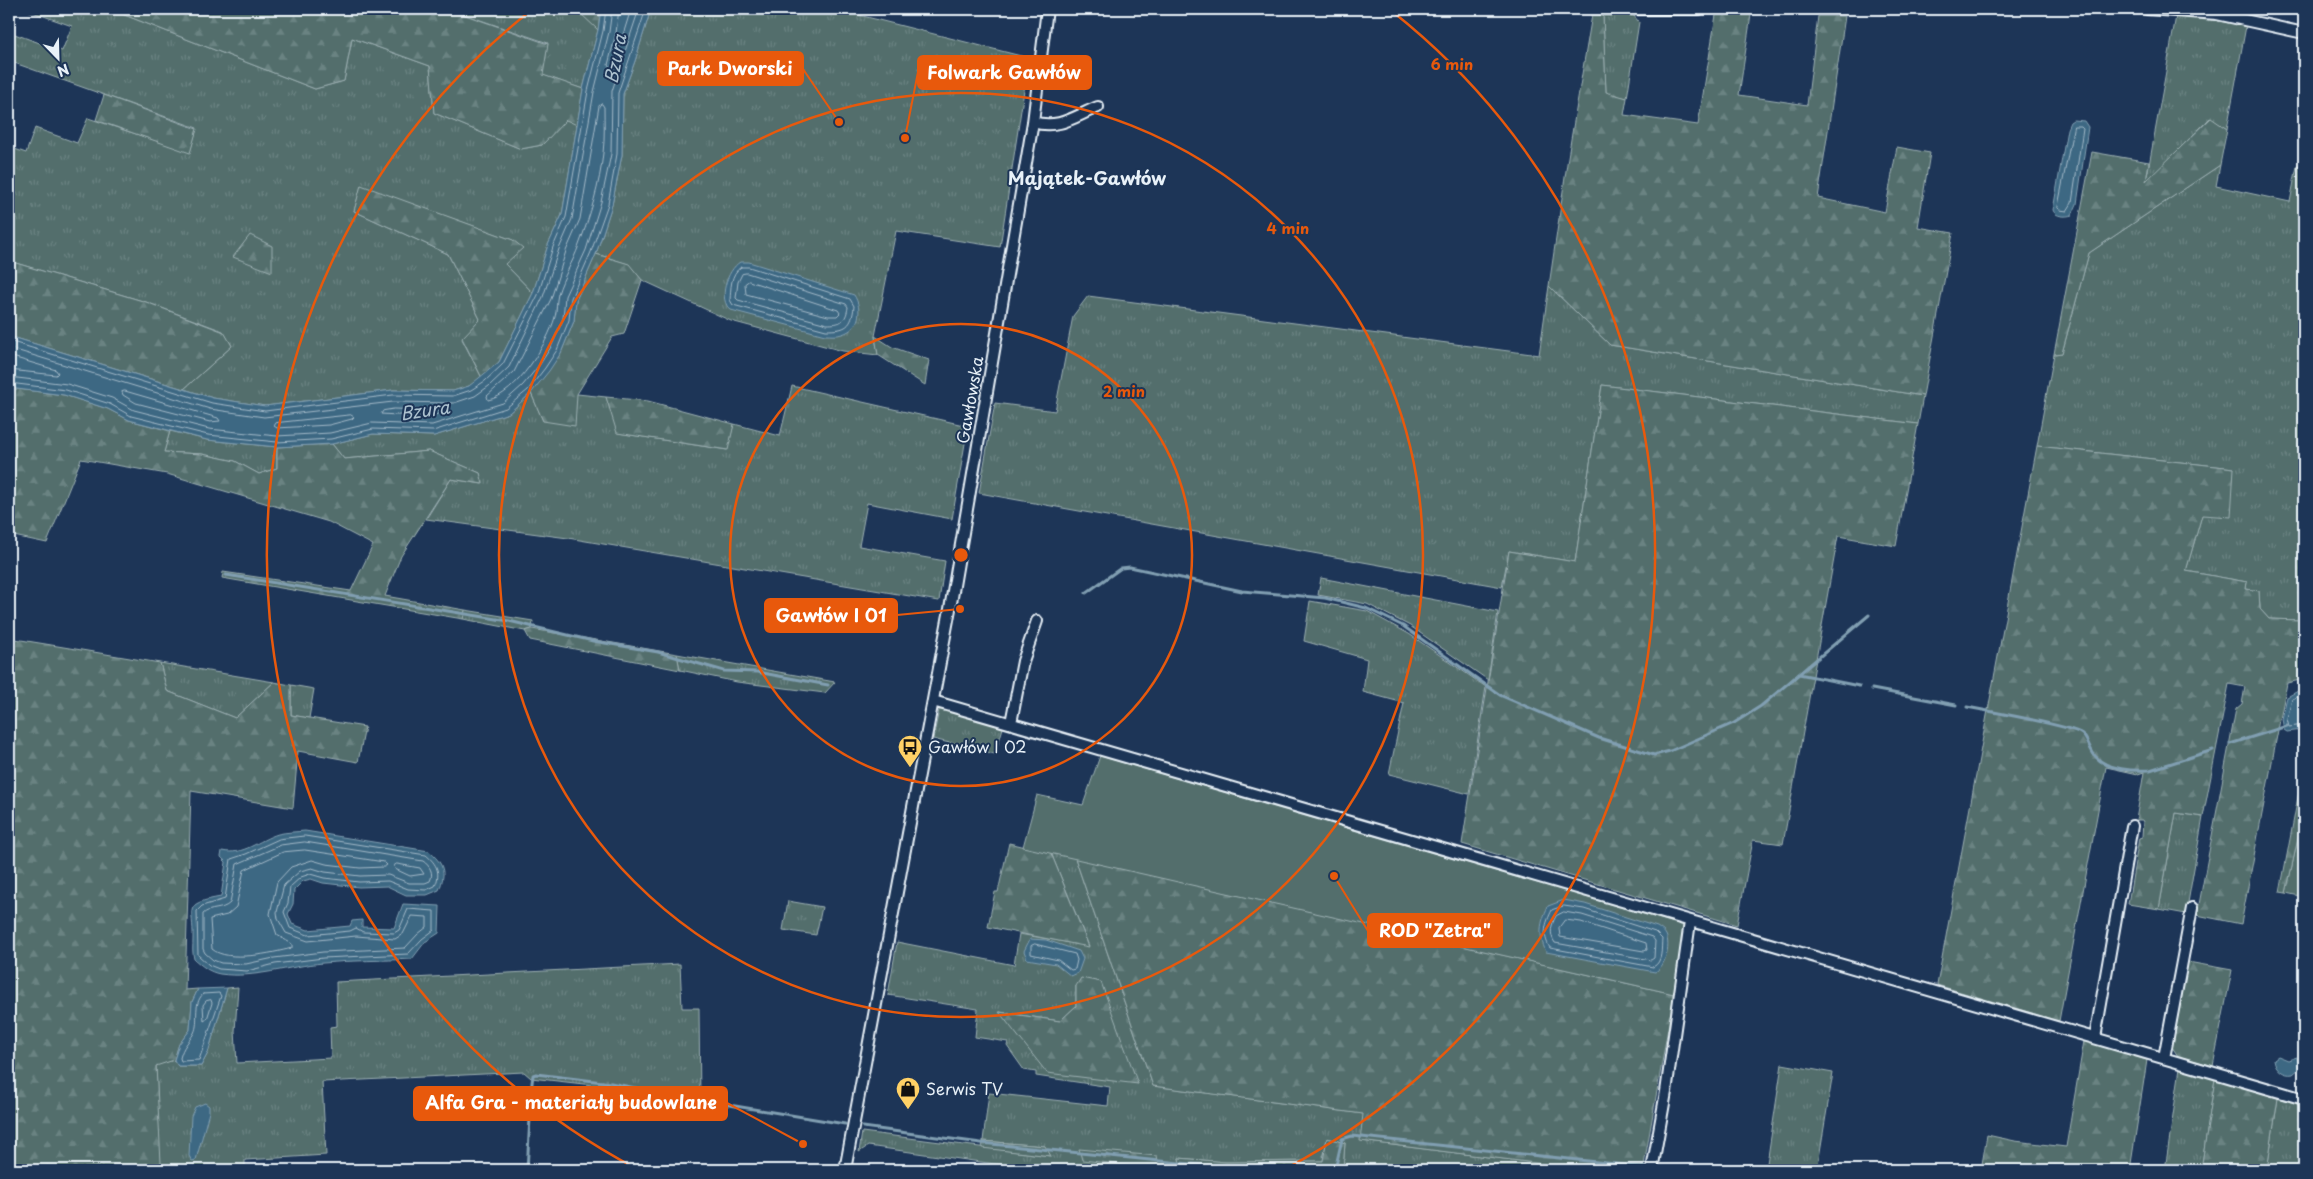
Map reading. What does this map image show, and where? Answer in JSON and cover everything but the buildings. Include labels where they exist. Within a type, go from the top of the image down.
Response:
[{"type":"street","name":"Gawłowska","points":[[846,1170],[933,700],[1033,122],[1047,9]]},
{"type":"street","points":[[1604,9],[1699,9]]},
{"type":"street","points":[[2147,9],[2217,14],[2304,33]]},
{"type":"street","points":[[1033,122],[1050,126],[1058,125],[1098,107]]},
{"type":"street","points":[[1011,723],[1023,661],[1037,621]]},
{"type":"street","points":[[933,700],[1690,922],[2304,1099]]},
{"type":"street","points":[[2095,1038],[2132,826]]},
{"type":"street","points":[[2164,1058],[2192,908]]},
{"type":"street","points":[[1652,1170],[1666,1092],[1690,922]]},
{"type":"green space","points":[[24,9],[109,9],[315,89],[344,81],[352,38],[430,66],[434,113],[521,149],[542,145],[566,119],[577,125],[562,215],[548,245],[533,293],[505,264],[513,240],[361,186],[354,211],[448,254],[480,319],[462,339],[482,378],[469,386],[453,391],[393,390],[265,406],[213,398],[184,389],[232,346],[223,331],[146,302],[9,261],[9,147],[26,153],[35,128],[77,143],[88,118],[190,152],[197,128],[9,61],[9,32],[62,51],[72,26]]},
{"type":"green space","points":[[109,9],[448,9],[548,44],[543,75],[583,89],[577,125],[566,120],[542,145],[521,149],[434,113],[430,66],[352,38],[344,81],[315,89]]},
{"type":"green space","points":[[448,9],[581,9],[581,13],[598,30],[583,89],[542,75],[548,43]]},
{"type":"green space","points":[[581,9],[601,9],[598,30],[580,13]]},
{"type":"green space","points":[[651,9],[835,9],[1029,58],[1000,247],[896,231],[875,336],[878,355],[843,351],[731,321],[642,280],[628,264],[596,254],[612,205],[622,155],[623,94]]},
{"type":"green space","points":[[1592,15],[1603,15],[1606,92],[1627,98],[1624,115],[1698,125],[1716,15],[1751,15],[1739,95],[1807,105],[1818,16],[1845,16],[1818,198],[1885,212],[1897,147],[1930,153],[1918,227],[1953,233],[1923,396],[1610,345],[1549,286]]},
{"type":"green space","points":[[1603,15],[1633,15],[1639,22],[1627,98],[1606,93]]},
{"type":"green space","points":[[2176,16],[2246,26],[2227,129],[2210,118],[2146,182]]},
{"type":"green space","points":[[104,95],[197,129],[190,153],[96,120]]},
{"type":"green space","points":[[2211,118],[2227,129],[2220,165],[2089,253],[2062,353],[2054,354],[2092,152],[2149,162],[2146,181]]},
{"type":"green space","points":[[2220,165],[2216,186],[2290,202],[2297,166],[2304,167],[2304,592],[2299,620],[2269,619],[2260,609],[2259,591],[2246,589],[2247,582],[2186,571],[2202,515],[2234,468],[2037,446],[2054,354],[2062,353],[2089,253]]},
{"type":"green space","points":[[361,185],[513,240],[523,248],[505,264],[533,293],[499,362],[482,378],[462,338],[480,319],[448,254],[354,211]]},
{"type":"green space","points":[[250,235],[272,246],[272,272],[233,257]]},
{"type":"green space","points":[[596,254],[629,264],[642,280],[624,334],[612,337],[577,394],[575,426],[543,421],[531,393],[561,353],[574,321],[576,300]]},
{"type":"green space","points":[[9,261],[146,302],[224,332],[232,346],[184,389],[9,336]]},
{"type":"green space","points":[[1549,286],[1610,345],[1923,396],[1918,424],[1602,385],[1575,562],[1509,551],[1502,587],[979,493],[995,403],[1055,411],[1073,316],[1088,296],[1539,355]]},
{"type":"green space","points":[[875,336],[892,347],[929,360],[925,385],[878,355]]},
{"type":"green space","points":[[1602,385],[1918,424],[1896,546],[1838,536],[1783,844],[1753,840],[1737,925],[1462,844],[1509,551],[1575,562]]},
{"type":"green space","points":[[792,386],[968,426],[952,519],[867,503],[859,546],[945,561],[939,601],[568,538],[426,519],[451,479],[482,484],[480,473],[429,451],[344,459],[332,444],[373,434],[434,436],[509,413],[531,393],[543,421],[577,394],[606,397],[618,433],[727,450],[734,424],[780,436]]},
{"type":"green space","points":[[9,388],[64,395],[108,409],[129,420],[170,431],[164,452],[202,454],[235,461],[259,474],[277,468],[277,447],[332,444],[344,459],[429,451],[480,473],[483,484],[451,479],[401,556],[385,596],[465,610],[463,619],[222,578],[223,572],[351,591],[373,545],[329,522],[167,474],[81,459],[47,543],[9,535]]},
{"type":"green space","points":[[606,397],[648,401],[734,424],[728,450],[617,433]]},
{"type":"green space","points":[[170,431],[207,440],[277,447],[277,468],[259,474],[235,461],[202,454],[164,452]]},
{"type":"green space","points":[[2037,446],[2234,468],[2231,517],[2202,515],[2186,571],[2247,582],[2246,589],[2259,591],[2260,609],[2269,619],[2299,620],[2304,592],[2304,679],[2287,683],[2241,924],[2197,915],[2236,709],[2242,704],[2245,687],[2229,684],[2203,817],[2176,813],[2159,909],[2128,904],[2139,838],[2142,837],[2143,822],[2142,820],[2136,820],[2144,772],[2138,774],[2106,767],[2059,1021],[1937,985]]},
{"type":"green space","points":[[1321,578],[1498,612],[1488,680],[1410,626],[1367,604],[1318,595]]},
{"type":"green space","points":[[1310,601],[1367,611],[1409,634],[1486,687],[1469,794],[1389,774],[1404,703],[1363,692],[1367,659],[1304,641]]},
{"type":"green space","points":[[465,610],[533,621],[532,629],[525,631],[463,619]]},
{"type":"green space","points":[[532,629],[677,654],[680,670],[530,640],[525,631]]},
{"type":"green space","points":[[9,638],[160,663],[167,691],[235,718],[274,682],[291,685],[291,715],[365,727],[358,762],[298,751],[293,808],[191,791],[185,990],[198,989],[192,1002],[190,1030],[179,1044],[174,1060],[156,1066],[161,1163],[48,1170],[9,1170]]},
{"type":"green space","points":[[677,654],[835,682],[825,693],[737,682],[680,670]]},
{"type":"green space","points":[[160,663],[274,682],[235,718],[167,691]]},
{"type":"green space","points":[[291,685],[314,689],[309,718],[291,715]]},
{"type":"green space","points":[[947,709],[1003,728],[995,754],[933,739],[939,710]]},
{"type":"green space","points":[[1100,756],[1685,926],[1674,994],[1023,847],[1037,795],[1083,805]]},
{"type":"green space","points":[[2304,765],[2304,811],[2286,893],[2280,892]]},
{"type":"green space","points":[[2304,811],[2304,897],[2286,893]]},
{"type":"green space","points":[[2176,813],[2203,817],[2186,914],[2159,909]]},
{"type":"green space","points":[[1009,843],[1051,853],[1089,947],[988,927],[995,892],[998,892]]},
{"type":"green space","points":[[1051,853],[1075,858],[1153,1086],[1364,1114],[1361,1141],[1568,1167],[1568,1170],[1343,1170],[1345,1143],[1327,1138],[1323,1161],[1226,1162],[1179,1158],[1182,1170],[1023,1170],[1023,1168],[868,1146],[859,1152],[862,1132],[1050,1156],[1045,1146],[983,1141],[989,1093],[1108,1106],[1110,1087],[1036,1076],[1036,1072],[1024,1070],[1007,1046],[1008,1042],[975,1037],[978,1009],[888,995],[897,942],[1014,965],[1019,934],[1089,946]],"holes":[[[1076,986],[1138,1084],[1000,1012],[1060,1021],[1076,1006]]]},
{"type":"green space","points":[[1075,858],[1674,994],[1644,1165],[1641,1165],[1640,1170],[1596,1168],[1596,1170],[1568,1170],[1567,1167],[1360,1141],[1363,1114],[1153,1086]]},
{"type":"green space","points":[[788,901],[822,907],[816,935],[783,930]]},
{"type":"green space","points":[[2188,962],[2232,970],[2213,1066],[2178,1056],[2172,1047]]},
{"type":"green space","points":[[680,964],[682,1008],[699,1008],[700,1102],[619,1088],[531,1078],[524,1072],[322,1082],[326,1155],[245,1160],[245,1170],[48,1170],[160,1163],[156,1065],[174,1060],[178,1066],[201,1066],[208,1053],[227,988],[238,987],[235,1031],[237,1063],[331,1058],[330,1027],[337,1026],[336,982]]},
{"type":"green space","points":[[1081,978],[1101,982],[1138,1084],[1047,1073],[999,1012],[1060,1021],[1076,1006],[1076,986]]},
{"type":"green space","points":[[2084,1041],[2147,1060],[2130,1170],[1981,1170],[1987,1135],[2015,1141],[2066,1147]]},
{"type":"green space","points":[[1782,1064],[1833,1073],[1817,1170],[1766,1170]]},
{"type":"green space","points":[[2180,1068],[2215,1079],[2201,1170],[2165,1170]]},
{"type":"green space","points":[[2215,1079],[2278,1098],[2267,1170],[2201,1170]]},
{"type":"green space","points":[[2278,1098],[2304,1106],[2304,1170],[2267,1170]]},
{"type":"green space","points":[[1327,1138],[1345,1143],[1343,1170],[1181,1170],[1179,1158],[1226,1162],[1323,1161]]},
{"type":"green space","points":[[983,1141],[1045,1146],[1051,1156],[982,1148]]},
{"type":"green space","points":[[1079,1149],[1157,1156],[1160,1169],[1082,1160]]},
{"type":"water","name":"Bzura","points":[[601,9],[651,9],[623,94],[622,155],[612,205],[596,254],[576,300],[574,321],[561,353],[531,393],[509,413],[434,436],[373,434],[332,444],[277,447],[207,440],[129,420],[108,409],[64,395],[9,388],[9,336],[213,398],[265,406],[393,390],[453,391],[469,386],[499,362],[533,293],[548,245],[562,215],[583,89],[598,30]]},
{"type":"water","points":[[2073,120],[2084,121],[2088,127],[2077,204],[2072,215],[2061,216],[2053,210],[2067,129]]},
{"type":"water","points":[[740,262],[749,262],[854,295],[859,312],[856,323],[853,328],[842,334],[825,335],[731,310],[725,299],[725,285],[731,271]]},
{"type":"water","points":[[2298,691],[2304,694],[2304,726],[2302,730],[2287,732],[2284,730],[2282,719],[2287,697]]},
{"type":"water","points":[[305,831],[429,851],[438,860],[442,868],[443,878],[439,890],[427,895],[406,895],[387,886],[359,887],[323,883],[311,879],[303,881],[294,890],[293,904],[288,914],[292,924],[308,930],[350,926],[352,921],[362,920],[362,927],[394,928],[403,904],[440,906],[439,933],[425,942],[412,959],[323,963],[246,975],[220,974],[200,964],[194,959],[193,954],[192,909],[200,902],[221,897],[226,862],[221,857],[222,851],[237,851],[251,847],[278,834]]},
{"type":"water","points":[[1564,900],[1585,904],[1661,929],[1666,935],[1668,945],[1662,966],[1655,972],[1546,952],[1541,934],[1543,918],[1548,906]]},
{"type":"water","points":[[1030,939],[1046,940],[1079,951],[1083,959],[1078,973],[1071,976],[1056,964],[1027,959],[1024,951]]},
{"type":"water","points":[[227,988],[208,1053],[201,1066],[178,1066],[174,1060],[179,1044],[190,1030],[192,1002],[198,989]]},
{"type":"water","points":[[2278,1056],[2288,1060],[2297,1057],[2299,1069],[2293,1074],[2283,1073],[2275,1063],[2274,1059]]},
{"type":"water","points":[[205,1103],[209,1106],[209,1112],[196,1160],[192,1161],[189,1156],[191,1116],[195,1107]]},
{"type":"waterway","points":[[1086,593],[1121,568],[1130,567],[1242,591],[1325,598],[1366,608],[1403,626],[1500,695],[1599,738],[1654,755],[1670,751],[1734,723],[1761,706],[1869,615]]},
{"type":"waterway","points":[[226,575],[509,621],[593,641],[658,652],[724,671],[757,672],[828,685]]},
{"type":"waterway","points":[[1799,674],[1859,686]]},
{"type":"waterway","points":[[1872,689],[1956,705]]},
{"type":"waterway","points":[[1967,707],[2074,730],[2084,736],[2094,754],[2101,761],[2121,769],[2150,770],[2213,750]]},
{"type":"waterway","points":[[2230,744],[2287,726]]},
{"type":"waterway","points":[[527,1170],[532,1083],[533,1075],[536,1074],[611,1083],[675,1096],[845,1124]]},
{"type":"waterway","points":[[863,1127],[981,1143],[1230,1168],[1281,1170]]},
{"type":"waterway","points":[[1335,1170],[1342,1139],[1352,1136],[1644,1167],[1643,1170]]},
{"type":"place","name":"Park Dworski","points":[[839,122]]},
{"type":"place","name":"Folwark Gawłów","points":[[905,138]]},
{"type":"place","name":"Gawłów I 01","points":[[960,609]]},
{"type":"place","name":"Gawłów I 02","points":[[910,768]]},
{"type":"place","name":"ROD \"Zetra\"","points":[[1334,876]]},
{"type":"place","name":"Serwis TV","points":[[908,1110]]},
{"type":"place","name":"Alfa Gra - materiały budowlane","points":[[803,1144]]},
{"type":"district","name":"Majątek-Gawłów","points":[[1087,179]]}]
